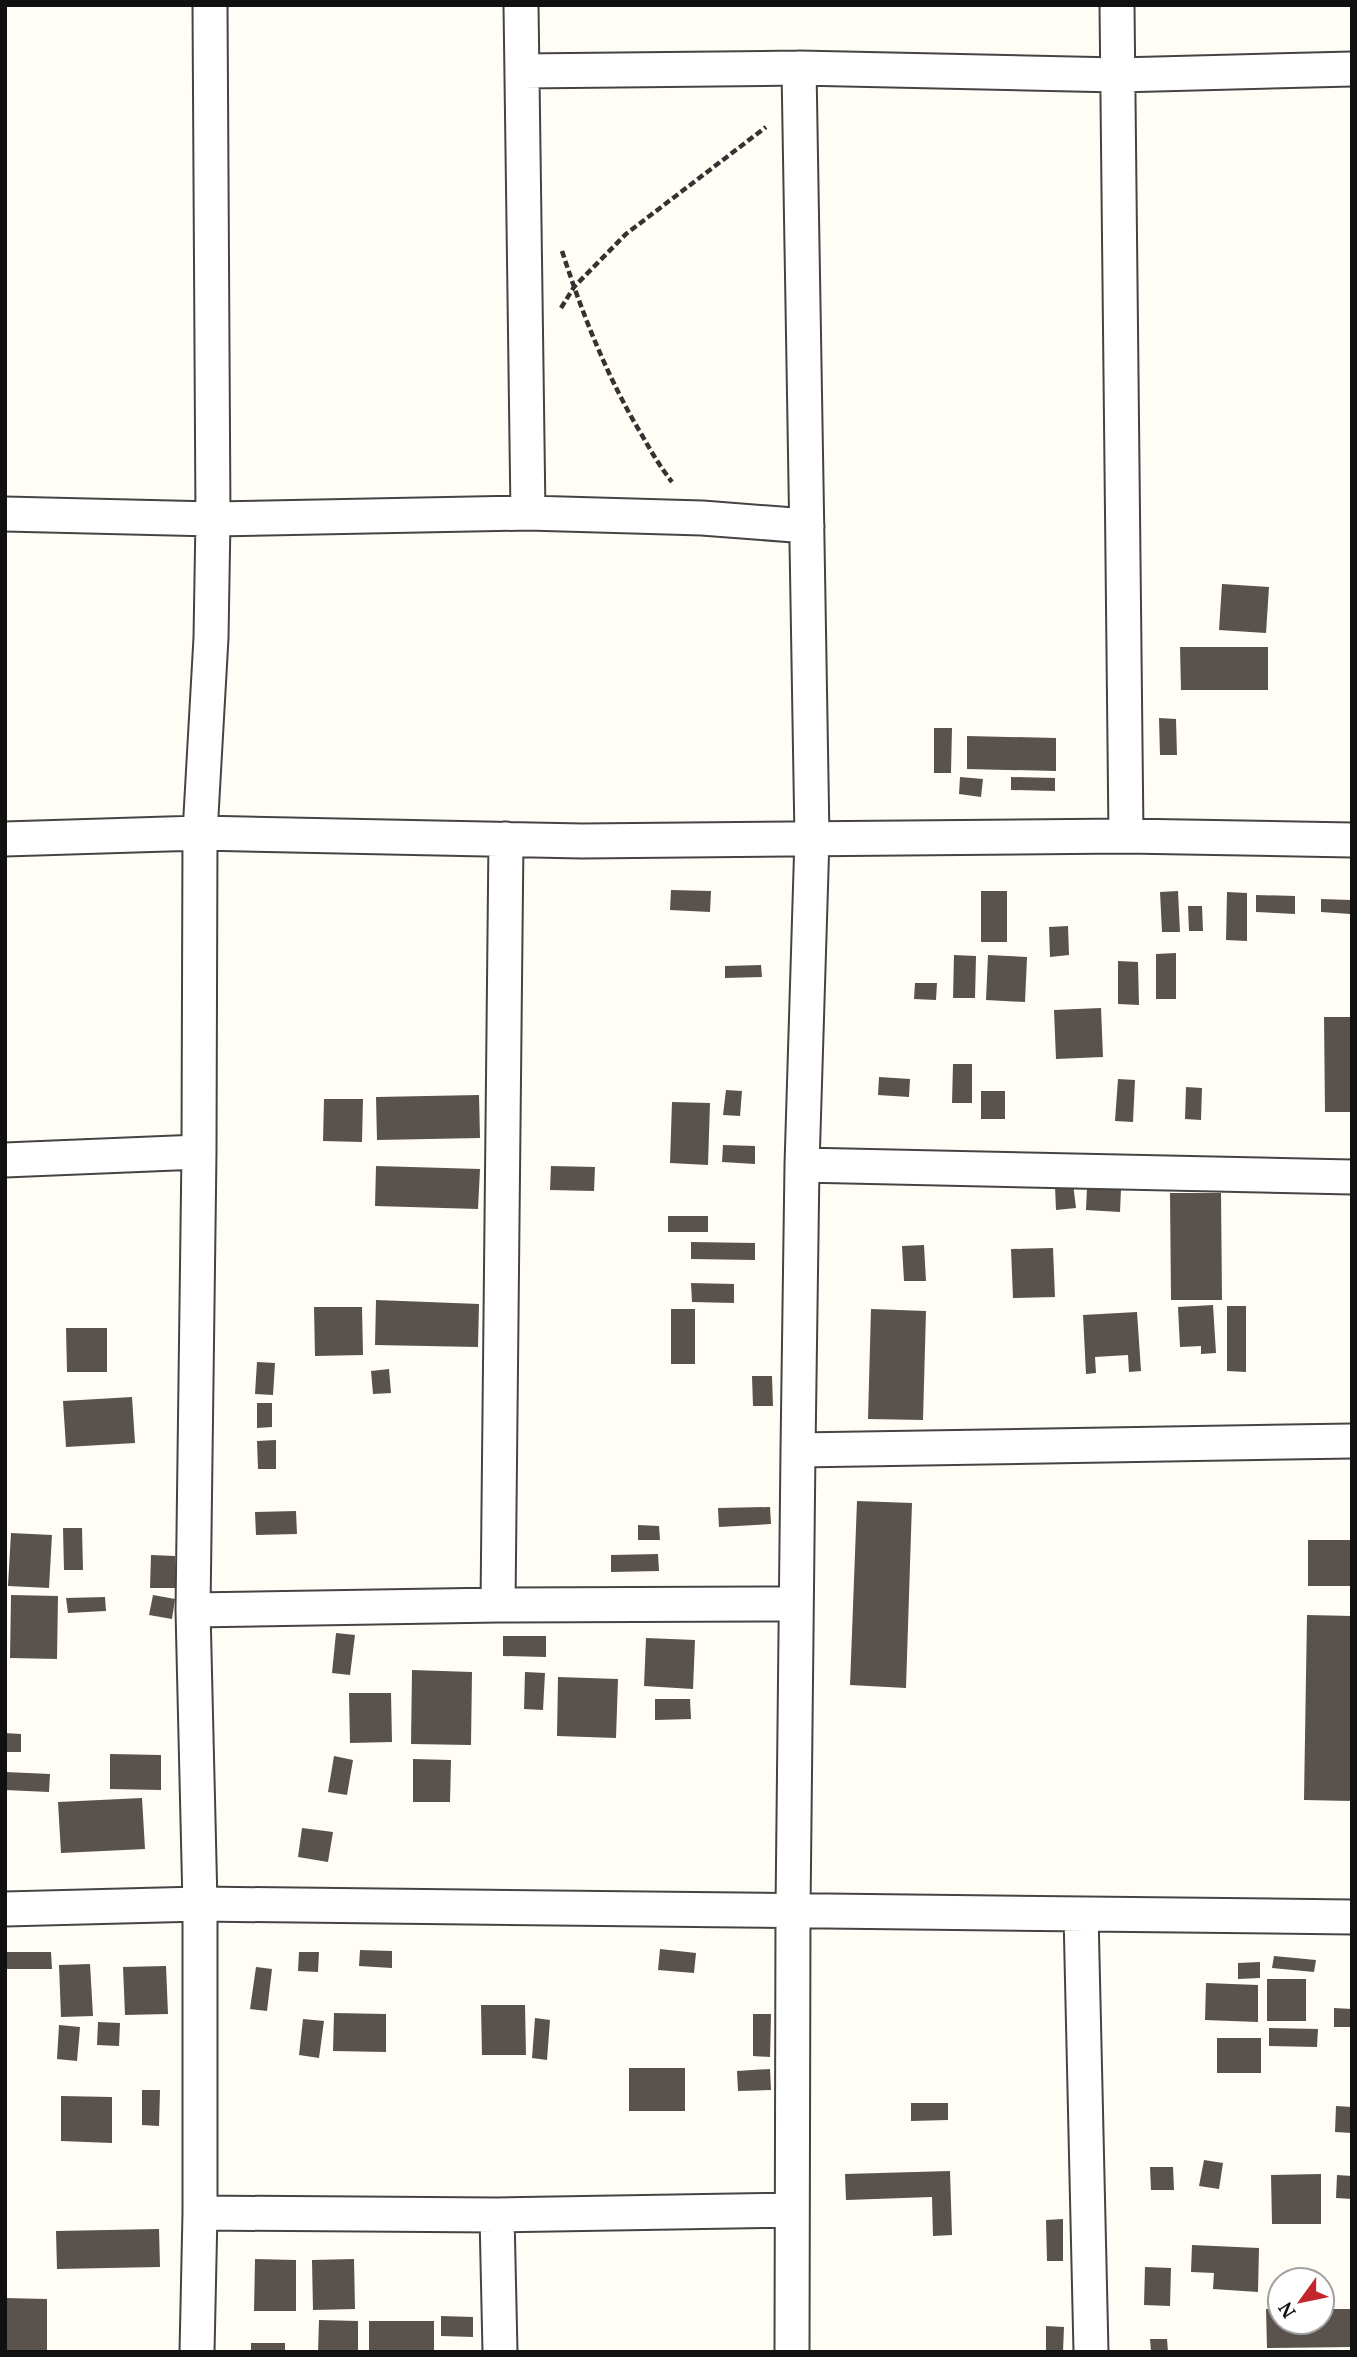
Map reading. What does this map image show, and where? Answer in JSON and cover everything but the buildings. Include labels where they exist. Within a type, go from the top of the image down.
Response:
[{"type":"street","points":[[197,2352],[200,1904],[193,1610],[200,833],[211,638],[213,519],[210,5]]},
{"type":"street","points":[[521,5],[528,513]]},
{"type":"street","points":[[1116,5],[1126,836]]},
{"type":"street","points":[[522,71],[799,84],[1352,69]]},
{"type":"street","points":[[792,2352],[798,1450],[802,1165],[812,838],[799,84]]},
{"type":"street","points":[[5,514],[213,519],[528,513],[702,518],[807,526]]},
{"type":"street","points":[[5,838],[200,833],[582,841],[1126,836],[1352,839]]},
{"type":"street","points":[[498,1605],[506,839]]},
{"type":"street","points":[[5,1160],[199,1152]]},
{"type":"street","points":[[802,1165],[1352,1177]]},
{"type":"street","points":[[798,1450],[1352,1441]]},
{"type":"street","points":[[193,1610],[796,1604]]},
{"type":"street","points":[[5,1909],[200,1904],[1352,1917]]},
{"type":"street","points":[[1081,1914],[1091,2352]]},
{"type":"street","points":[[200,2213],[497,2215],[791,2210]]},
{"type":"street","points":[[497,2215],[500,2352]]},
{"type":"path","points":[[555,318],[574,287],[626,234],[799,84]]},
{"type":"path","points":[[561,248],[607,371],[664,472],[702,518]]}]
